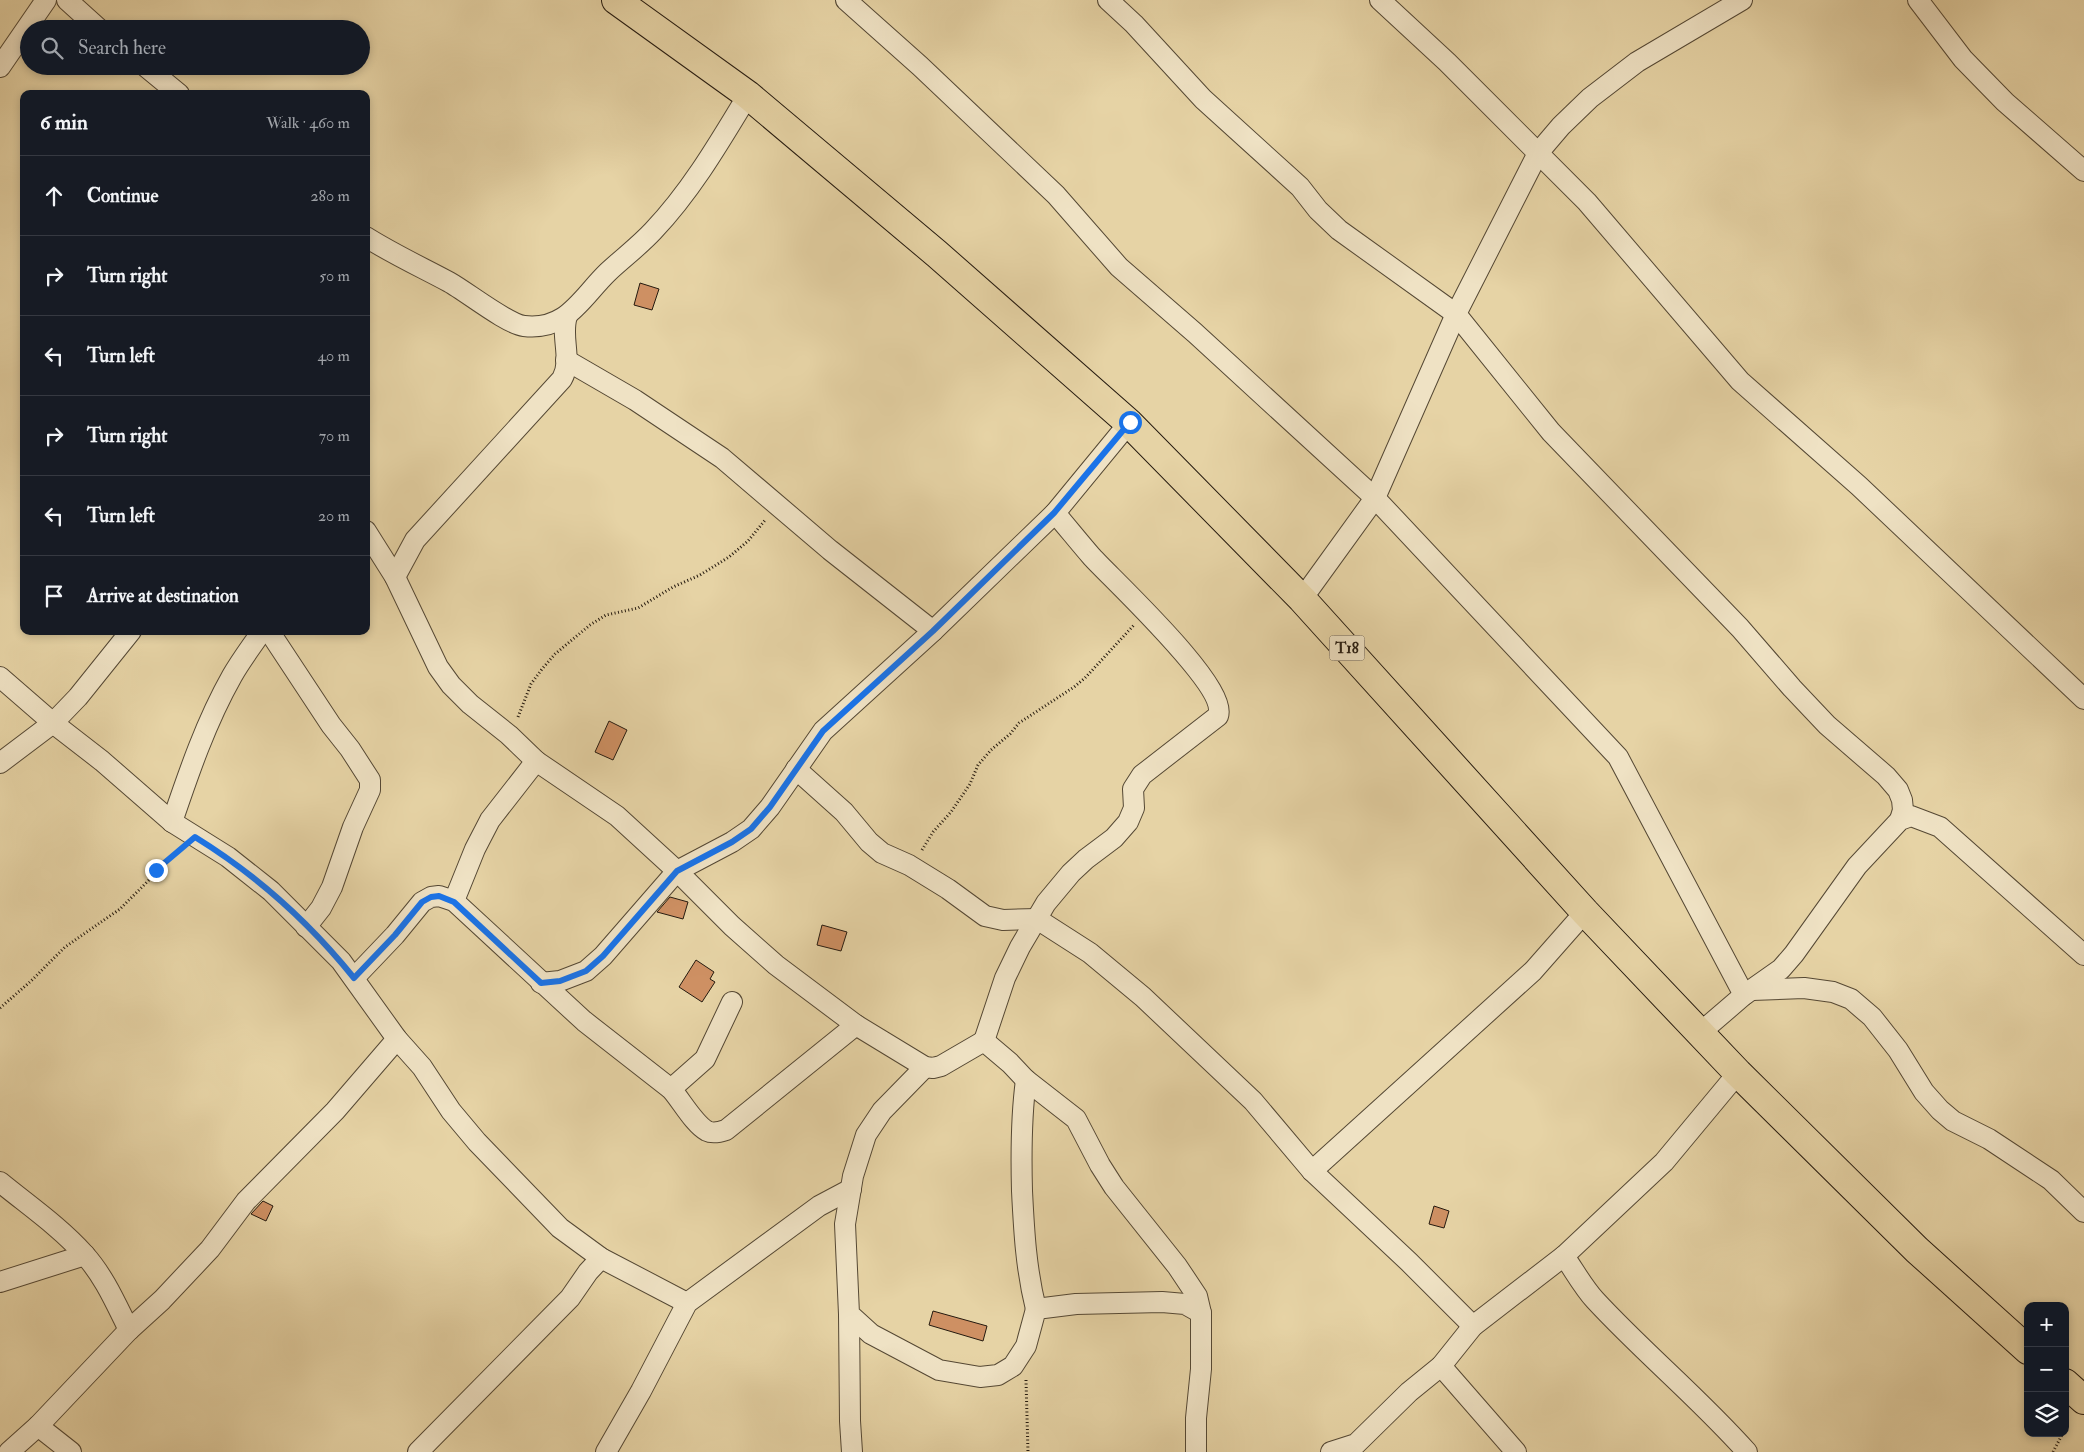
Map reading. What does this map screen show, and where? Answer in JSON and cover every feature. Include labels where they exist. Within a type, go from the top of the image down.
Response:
[{"type":"highway","name":"T18","points":[[616,0],[748,95],[937,254],[1130,422],[1302,599],[1585,912],[1738,1073],[1917,1250],[2025,1347]]},
{"type":"highway","points":[[2069,1387],[2084,1400]]},
{"type":"street","points":[[32,20],[46,0]]},
{"type":"street","points":[[67,0],[89,20]]},
{"type":"street","points":[[846,0],[1056,195],[1119,267],[1375,498],[1618,757],[1748,992]]},
{"type":"street","points":[[1108,0],[1134,24],[1203,99],[1300,187],[1318,210],[1339,230],[1456,314],[1551,432],[1740,628],[1827,725],[1886,776],[1898,790],[1903,810],[1900,820],[1857,866],[1794,954],[1781,969],[1748,992],[1701,1032]]},
{"type":"street","points":[[1380,0],[1448,62],[1587,202],[1740,381],[1859,486],[2084,698]]},
{"type":"street","points":[[1302,599],[1375,498],[1456,314],[1538,153],[1560,126],[1590,98],[1637,62],[1742,0]]},
{"type":"street","points":[[1918,0],[1963,59],[2005,102],[2084,171]]},
{"type":"street","points":[[0,67],[20,38]]},
{"type":"street","points":[[156,75],[174,90]]},
{"type":"street","points":[[370,239],[450,283],[518,325],[543,326],[557,322],[568,316],[608,272],[641,243],[664,219],[703,168],[748,95]]},
{"type":"street","points":[[395,576],[415,540],[562,379],[566,370],[564,328],[568,316]]},
{"type":"street","points":[[566,360],[635,400],[722,458],[830,550],[933,631]]},
{"type":"street","points":[[541,983],[560,981],[586,971],[603,956],[677,871],[732,842],[751,829],[770,807],[823,731],[839,714],[933,631],[1054,513],[1130,422]]},
{"type":"street","points":[[370,536],[395,576],[442,673],[470,704],[509,735],[536,761],[617,816],[677,871],[732,926],[776,965],[856,1025],[925,1067],[933,1068],[941,1066],[984,1040],[1005,978],[1020,947],[1046,903],[1086,859],[1114,838],[1128,822],[1134,808],[1133,789],[1142,775],[1218,716],[1219,713],[1216,700],[1188,656],[1092,557],[1054,513]]},
{"type":"street","points":[[0,763],[53,723],[84,691],[127,635]]},
{"type":"street","points":[[172,822],[189,771],[218,702],[233,674],[259,635]]},
{"type":"street","points":[[272,635],[370,780],[370,790],[353,827],[332,887],[321,908],[306,927]]},
{"type":"street","points":[[0,677],[53,723],[102,761],[172,822],[228,857],[271,891],[354,978],[397,1039],[422,1066],[452,1111],[477,1142],[560,1228],[601,1258],[687,1303]]},
{"type":"street","points":[[454,902],[475,850],[490,820],[536,761]]},
{"type":"street","points":[[796,769],[844,812],[882,853],[909,865],[948,889],[986,916],[1003,920],[1037,919],[1090,954],[1143,997],[1253,1101],[1312,1171],[1473,1326]]},
{"type":"street","points":[[1900,820],[1912,816],[1940,827],[2083,952]]},
{"type":"street","points":[[354,978],[395,935],[422,902],[431,897],[439,896],[454,902],[584,1021],[671,1089],[699,1124],[708,1131],[716,1132],[726,1130],[856,1025]]},
{"type":"street","points":[[1312,1171],[1532,971],[1585,912]]},
{"type":"street","points":[[1748,992],[1804,988],[1833,992],[1850,999],[1872,1018],[1898,1050],[1924,1092],[1940,1110],[1953,1121],[1989,1139],[2051,1180],[2084,1212]]},
{"type":"street","points":[[671,1089],[705,1059],[732,1002]]},
{"type":"street","points":[[9,1452],[38,1426],[129,1330],[162,1300],[210,1249],[246,1201],[335,1111],[397,1039]]},
{"type":"street","points":[[984,1040],[1026,1080],[1076,1119],[1114,1187],[1190,1283],[1197,1296],[1201,1313],[1196,1452]]},
{"type":"street","points":[[852,1452],[845,1224],[853,1176],[866,1135],[882,1111],[925,1067]]},
{"type":"street","points":[[1331,1452],[1356,1444],[1409,1392],[1441,1366],[1473,1326],[1564,1256],[1664,1162],[1738,1073]]},
{"type":"street","points":[[849,1314],[871,1334],[938,1370],[980,1378],[998,1375],[1013,1366],[1026,1346],[1036,1309],[1028,1278],[1024,1247],[1022,1116],[1026,1080]]},
{"type":"street","points":[[0,1182],[57,1228],[85,1255],[111,1293],[129,1330]]},
{"type":"street","points":[[606,1452],[641,1391],[687,1303],[819,1206],[851,1189]]},
{"type":"street","points":[[0,1282],[85,1255]]},
{"type":"street","points":[[1564,1256],[1594,1298],[1678,1383],[1716,1417],[1747,1452]]},
{"type":"street","points":[[418,1452],[570,1298],[588,1272],[601,1258]]},
{"type":"street","points":[[1036,1309],[1076,1304],[1162,1302],[1184,1304],[1201,1313]]},
{"type":"street","points":[[1441,1366],[1516,1452]]},
{"type":"street","points":[[38,1426],[71,1452]]},
{"type":"path","points":[[509,735],[531,684],[555,654],[590,625],[606,615],[638,608],[729,557],[748,541],[777,505]]},
{"type":"path","points":[[909,865],[933,832],[951,812],[970,784],[978,765],[991,750],[1010,734],[1019,723],[1085,678],[1146,612]]},
{"type":"path","points":[[0,1008],[31,981],[65,947],[120,909],[156,870],[195,837]]},
{"type":"path","points":[[1026,1346],[1028,1452]]},
{"type":"path","points":[[2053,1452],[2061,1437]]},
{"type":"building","points":[[640,283],[659,289],[652,310],[634,305]]},
{"type":"building","points":[[609,721],[627,730],[613,760],[595,752]]},
{"type":"building","points":[[670,897],[688,902],[683,919],[657,912]]},
{"type":"building","points":[[822,925],[847,932],[841,951],[817,945]]},
{"type":"building","points":[[696,960],[714,972],[710,979],[715,982],[702,1002],[679,987]]},
{"type":"building","points":[[263,1201],[273,1206],[266,1221],[251,1214]]},
{"type":"building","points":[[1434,1206],[1449,1211],[1444,1228],[1429,1224]]},
{"type":"building","points":[[933,1311],[987,1326],[983,1341],[929,1325]]},
{"type":"route","points":[[156,870],[195,837],[228,857],[271,891],[341,961],[354,978],[395,935],[422,902],[431,897],[439,896],[454,902],[541,983],[560,981],[586,971],[603,956],[677,871],[732,842],[751,829],[770,807],[823,731],[839,714],[873,686],[933,631],[1054,513],[1130,422]]}]
